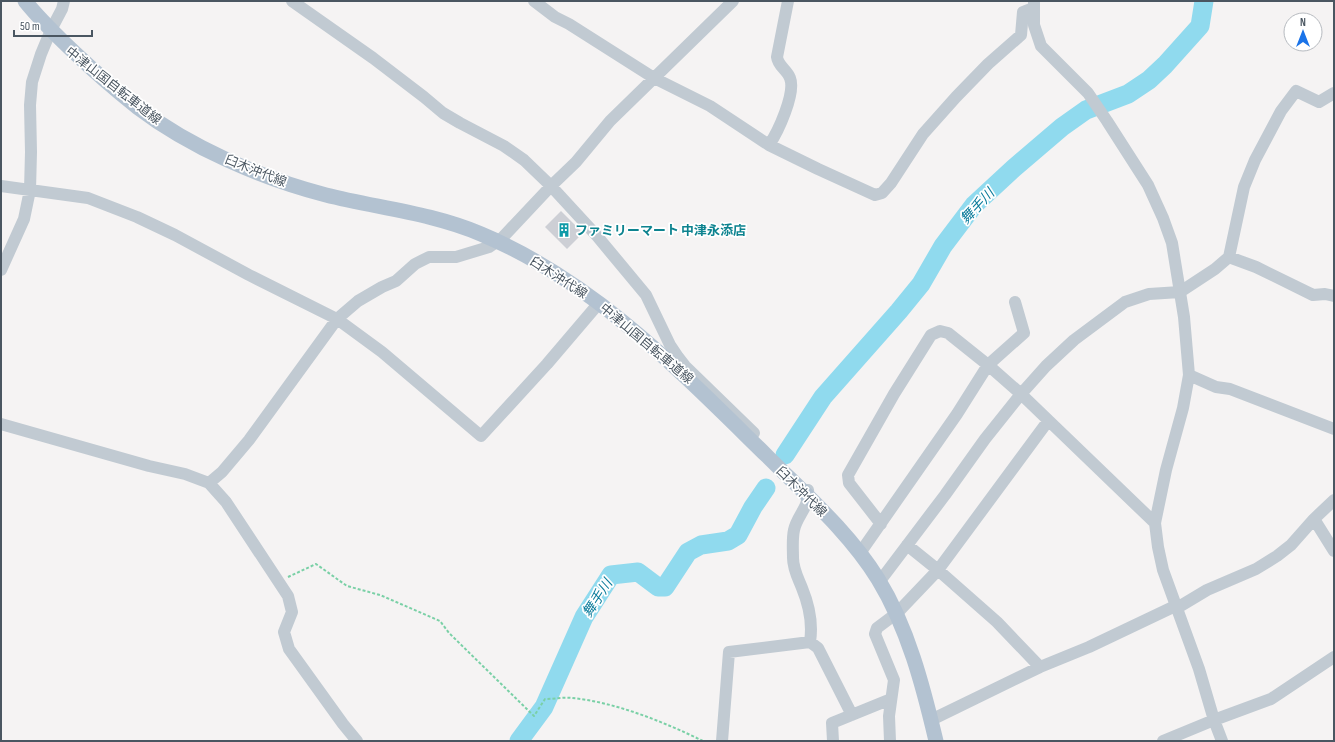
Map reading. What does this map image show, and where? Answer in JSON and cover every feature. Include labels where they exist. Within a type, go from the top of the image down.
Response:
[{"type":"main road","name":"臼木沖代線","points":[[25,1],[51,30],[104,80],[139,108],[184,137],[241,166],[285,183],[327,195],[451,222],[497,241],[525,255],[599,303],[643,338],[672,363],[808,496],[832,520],[860,552],[880,581],[897,613],[924,691],[936,741]]},
{"type":"street","points":[[1,270],[24,219],[30,190],[30,93],[35,72],[64,1]]},
{"type":"street","points":[[292,1],[390,71],[443,113],[460,124],[513,151],[551,186],[597,236],[646,295],[670,345],[681,361],[805,483],[808,488],[808,496],[806,505],[794,529],[793,560],[796,574],[810,611],[812,631],[810,642]]},
{"type":"street","points":[[534,1],[555,17],[654,78],[710,106],[769,145],[869,193],[875,194],[882,193],[892,183],[923,134],[988,64],[1021,35],[1023,12],[1034,4]]},
{"type":"street","points":[[208,483],[222,472],[249,440],[337,319],[358,301],[382,287],[396,281],[415,264],[429,258],[456,257],[489,247],[502,238],[576,162],[610,121],[733,1]]},
{"type":"street","points":[[769,145],[782,122],[792,84],[788,73],[778,60],[788,1]]},
{"type":"street","points":[[1034,4],[1034,25],[1041,46],[1088,93],[1148,185],[1163,218],[1172,244],[1184,317],[1189,375],[1183,408],[1166,470],[1155,523],[1163,570],[1199,668],[1214,720],[1222,741]]},
{"type":"street","points":[[880,581],[1021,394],[1046,366],[1074,340],[1104,316],[1125,302],[1150,294],[1180,292],[1216,269],[1229,257],[1244,187],[1255,160],[1281,111],[1296,91],[1319,102],[1334,93]]},
{"type":"street","points":[[1,186],[88,198],[137,217],[175,235],[249,275],[337,319],[382,352],[481,436],[599,303]]},
{"type":"street","points":[[1229,257],[1256,267],[1313,295],[1325,294],[1334,296]]},
{"type":"street","points":[[860,552],[957,414],[988,365],[1024,333],[1016,302]]},
{"type":"street","points":[[881,524],[849,483],[848,475],[894,394],[931,335],[940,331],[948,333],[1021,394],[1155,523]]},
{"type":"street","points":[[1189,375],[1216,387],[1230,389],[1334,429]]},
{"type":"street","points":[[890,741],[889,716],[894,680],[875,634],[877,628],[897,613],[938,570],[1048,421]]},
{"type":"street","points":[[1,424],[149,466],[185,474],[208,483],[226,502],[288,596],[292,612],[284,632],[289,649],[357,741]]},
{"type":"street","points":[[931,720],[1040,667],[1089,647],[1171,608],[1177,608],[1207,590],[1256,570],[1291,545],[1314,519],[1334,500]]},
{"type":"street","points":[[1314,519],[1334,551]]},
{"type":"street","points":[[907,545],[997,622],[1040,667]]},
{"type":"street","points":[[722,741],[729,652],[810,642],[818,648],[852,714]]},
{"type":"street","points":[[1163,741],[1271,699],[1334,657]]},
{"type":"street","points":[[833,741],[832,723],[892,699]]},
{"type":"path","points":[[278,582],[316,564],[347,586],[380,595],[440,621],[449,633],[534,716],[544,699],[571,698],[605,703],[662,723],[703,741]]},
{"type":"building","name":"ファミリーマート 中津永添店","points":[[561,211],[583,233],[567,249],[545,227]]},
{"type":"waterway","name":"舞手川","points":[[785,455],[823,397],[921,284],[943,246],[974,205],[1062,127],[1086,110],[1128,94],[1149,80],[1165,65],[1200,26],[1204,1]]},
{"type":"waterway","name":"舞手川","points":[[519,741],[544,707],[584,617],[611,575],[638,572],[658,587],[665,587],[688,552],[701,545],[728,541],[738,535],[753,507],[766,488]]},
{"type":"place","name":"ファミリーマート 中津永添店","points":[[564,230]]}]
